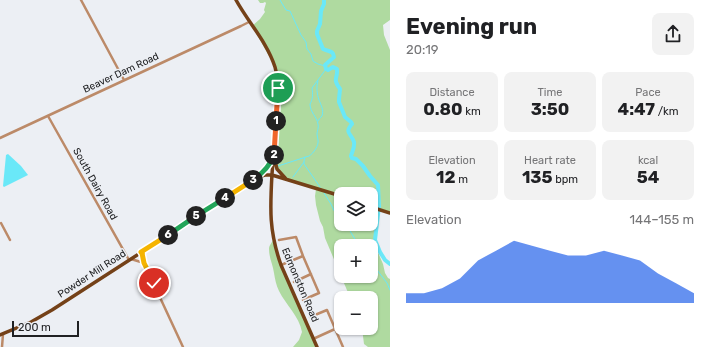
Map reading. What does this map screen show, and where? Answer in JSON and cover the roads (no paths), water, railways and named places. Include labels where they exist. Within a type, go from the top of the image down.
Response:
[{"type":"main road","name":"Edmonston Road","points":[[236,0],[267,50],[273,63],[276,75],[278,98],[270,209],[271,225],[274,242],[281,265],[317,347]]},
{"type":"main road","points":[[255,179],[268,167],[274,156]]},
{"type":"main road","points":[[274,156],[277,169],[287,179]]},
{"type":"main road","name":"Powder Mill Road","points":[[1,335],[47,313],[255,179],[265,175],[272,175],[334,194]]},
{"type":"main road","points":[[378,209],[390,213]]},
{"type":"street","points":[[81,0],[124,80]]},
{"type":"street","name":"Beaver Dam Road","points":[[0,138],[249,22]]},
{"type":"street","name":"South Dairy Road","points":[[48,116],[130,260]]},
{"type":"street","points":[[1,223],[10,240]]},
{"type":"street","points":[[280,240],[296,237],[319,293],[303,300]]},
{"type":"street","points":[[141,252],[144,263],[183,347]]},
{"type":"street","points":[[281,265],[303,256]]},
{"type":"street","points":[[130,260],[144,263]]},
{"type":"street","points":[[294,282],[311,274]]},
{"type":"street","points":[[310,317],[326,310],[334,327]]},
{"type":"street","points":[[313,339],[334,329]]},
{"type":"street","points":[[1,335],[2,347]]},
{"type":"street","points":[[338,335],[343,347]]},
{"type":"water","points":[[8,154],[28,175],[4,187],[6,155]]},
{"type":"waterway","points":[[280,0],[286,10],[290,11],[301,35],[306,42],[307,49],[311,54],[313,61],[325,66]]},
{"type":"waterway","points":[[324,0],[317,34],[323,49],[332,52],[334,57],[325,65],[326,69],[328,70],[333,67],[337,69],[336,80],[340,89],[339,102],[345,117],[352,124],[348,131],[354,142],[354,148],[351,156],[363,166],[378,185],[379,206],[375,240],[380,252],[385,260],[390,264]]},
{"type":"waterway","points":[[278,166],[309,156],[313,153],[317,146],[318,125],[311,110],[310,104],[312,100],[312,88],[326,69]]},
{"type":"waterway","points":[[318,81],[317,93],[323,112],[318,121]]},
{"type":"waterway","points":[[305,157],[304,164],[320,187]]},
{"type":"waterway","points":[[293,177],[304,162]]},
{"type":"waterway","points":[[324,193],[334,210]]},
{"type":"waterway","points":[[350,231],[355,239]]},
{"type":"waterway","points":[[378,271],[387,283],[390,290]]}]
